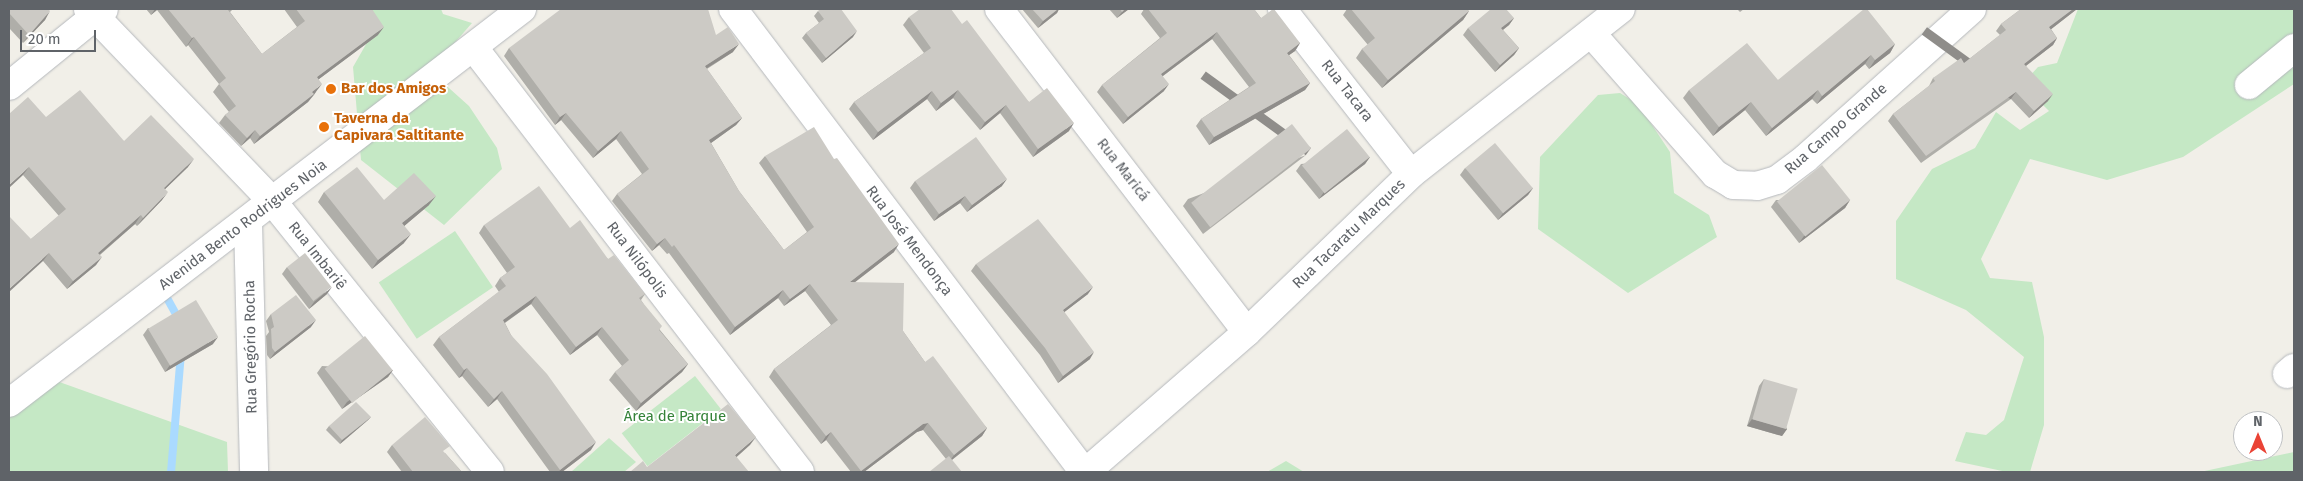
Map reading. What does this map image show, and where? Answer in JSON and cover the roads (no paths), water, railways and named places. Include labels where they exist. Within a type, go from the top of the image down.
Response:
[{"type":"street","name":"Avenida Bento Rodrigues Noia","points":[[9,403],[248,222],[522,9]]},
{"type":"street","name":"Rua José Mendonça","points":[[733,9],[1085,472]]},
{"type":"street","name":"Rua Maricá","points":[[999,9],[1247,332]]},
{"type":"street","name":"Rua Tacara","points":[[1282,9],[1411,174]]},
{"type":"street","name":"Rua Tacaratu Marques","points":[[1085,472],[1247,332],[1411,174],[1621,9]]},
{"type":"street","name":"Rua Campo Grande","points":[[1592,33],[1715,174],[1733,185],[1757,186],[1778,180],[1806,158],[1972,9]]},
{"type":"street","points":[[9,86],[95,11]]},
{"type":"street","name":"Rua Imbariê","points":[[95,11],[273,202],[490,472]]},
{"type":"street","name":"Rua Nilópolis","points":[[474,48],[800,472]]},
{"type":"street","points":[[2249,85],[2294,48]]},
{"type":"street","name":"Rua Gregório Rocha","points":[[248,222],[254,472]]},
{"type":"waterway","points":[[167,298],[179,320]]},
{"type":"waterway","points":[[171,472],[181,354]]},
{"type":"place","name":"Bar dos Amigos","points":[[331,89]]},
{"type":"place","name":"Taverna da Capivara Saltitante","points":[[324,127]]},
{"type":"park label","name":"Área de Parque","points":[[675,417]]}]
